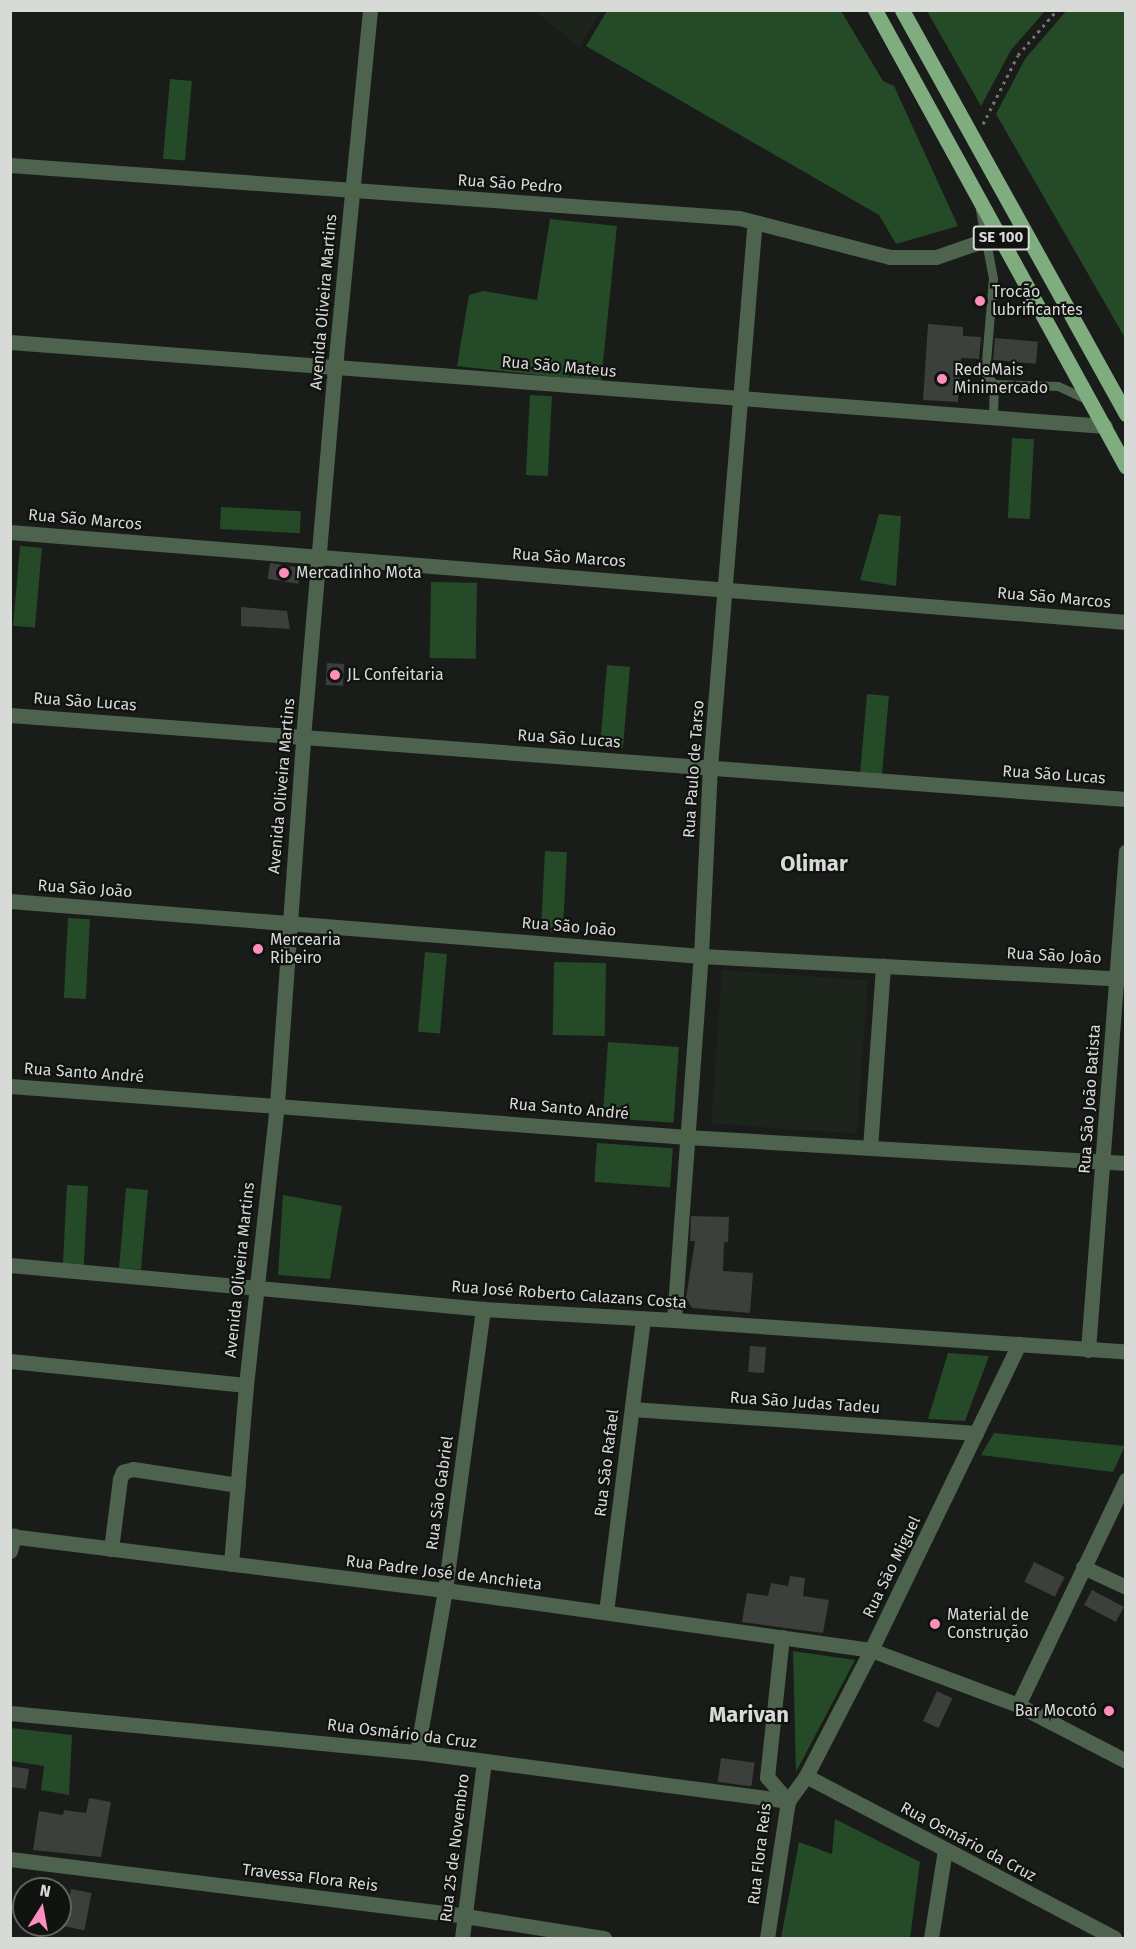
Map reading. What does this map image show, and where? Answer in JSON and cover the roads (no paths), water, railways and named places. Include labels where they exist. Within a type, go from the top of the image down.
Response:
[{"type":"main road","name":"SE 100","points":[[875,10],[976,193],[992,237],[1092,402],[1125,467]]},
{"type":"main road","name":"SE 100","points":[[902,10],[1125,414]]},
{"type":"street","name":"Avenida Oliveira Martins","points":[[231,1564],[246,1384],[277,1104],[303,738],[335,367],[370,10]]},
{"type":"street","name":"Rua São Pedro","points":[[10,165],[352,192],[739,218],[890,257],[936,257],[992,237]]},
{"type":"street","name":"Rua Paulo de Tarso","points":[[674,1320],[701,956],[710,767],[726,588],[739,399],[754,229],[757,222]]},
{"type":"street","name":"Rua São Mateus","points":[[10,342],[1105,426]]},
{"type":"street","name":"Rua São Marcos","points":[[10,531],[1125,622]]},
{"type":"street","name":"Rua São Lucas","points":[[10,715],[1125,799]]},
{"type":"street","name":"Rua São João Batista","points":[[1089,1350],[1121,978],[1125,851]]},
{"type":"street","name":"Rua São João","points":[[10,901],[701,956],[1121,978]]},
{"type":"street","points":[[870,1148],[883,965]]},
{"type":"street","name":"Rua Santo André","points":[[10,1086],[277,1104],[687,1137],[1125,1163]]},
{"type":"street","name":"Rua José Roberto Calazans Costa","points":[[10,1265],[256,1286],[483,1309],[1125,1352]]},
{"type":"street","name":"Rua São Gabriel","points":[[417,1752],[445,1590],[483,1309]]},
{"type":"street","name":"Rua São Rafael","points":[[606,1612],[643,1318]]},
{"type":"street","name":"Rua São Miguel","points":[[788,1801],[806,1776],[872,1650],[1019,1344]]},
{"type":"street","points":[[10,1361],[246,1384]]},
{"type":"street","name":"Rua São Judas Tadeu","points":[[632,1409],[976,1433]]},
{"type":"street","points":[[111,1549],[120,1479],[123,1472],[133,1469],[238,1485]]},
{"type":"street","points":[[1018,1705],[1125,1480]]},
{"type":"street","name":"Rua Padre José de Anchieta","points":[[12,1541],[111,1549],[445,1590],[872,1650],[1018,1705],[1125,1761]]},
{"type":"street","points":[[1083,1567],[1125,1587]]},
{"type":"street","name":"Rua Flora Reis","points":[[767,1938],[788,1801],[767,1777],[782,1637]]},
{"type":"street","name":"Rua Osmário da Cruz","points":[[10,1713],[417,1752],[788,1801]]},
{"type":"street","name":"Rua 25 de Novembro","points":[[462,1938],[483,1762]]},
{"type":"street","name":"Rua Osmário da Cruz","points":[[806,1776],[1114,1938]]},
{"type":"street","points":[[931,1938],[945,1850]]},
{"type":"street","name":"Travessa Flora Reis","points":[[10,1859],[465,1916],[604,1938]]},
{"type":"lane","points":[[992,237],[993,278],[985,373],[994,384],[993,417]]},
{"type":"lane","points":[[994,384],[1058,386],[1092,402]]},
{"type":"place","name":"Trocão lubrificantes","points":[[980,301]]},
{"type":"place","name":"RedeMais Minimercado","points":[[942,379]]},
{"type":"place","name":"Mercadinho Mota","points":[[284,573]]},
{"type":"place","name":"JL Confeitaria","points":[[335,675]]},
{"type":"place","name":"Mercearia Ribeiro","points":[[258,949]]},
{"type":"place","name":"Material de Construção","points":[[935,1624]]},
{"type":"place","name":"Bar Mocotó","points":[[1109,1711]]},
{"type":"district","name":"Olimar","points":[[814,864]]},
{"type":"district","name":"Marivan","points":[[749,1715]]}]
